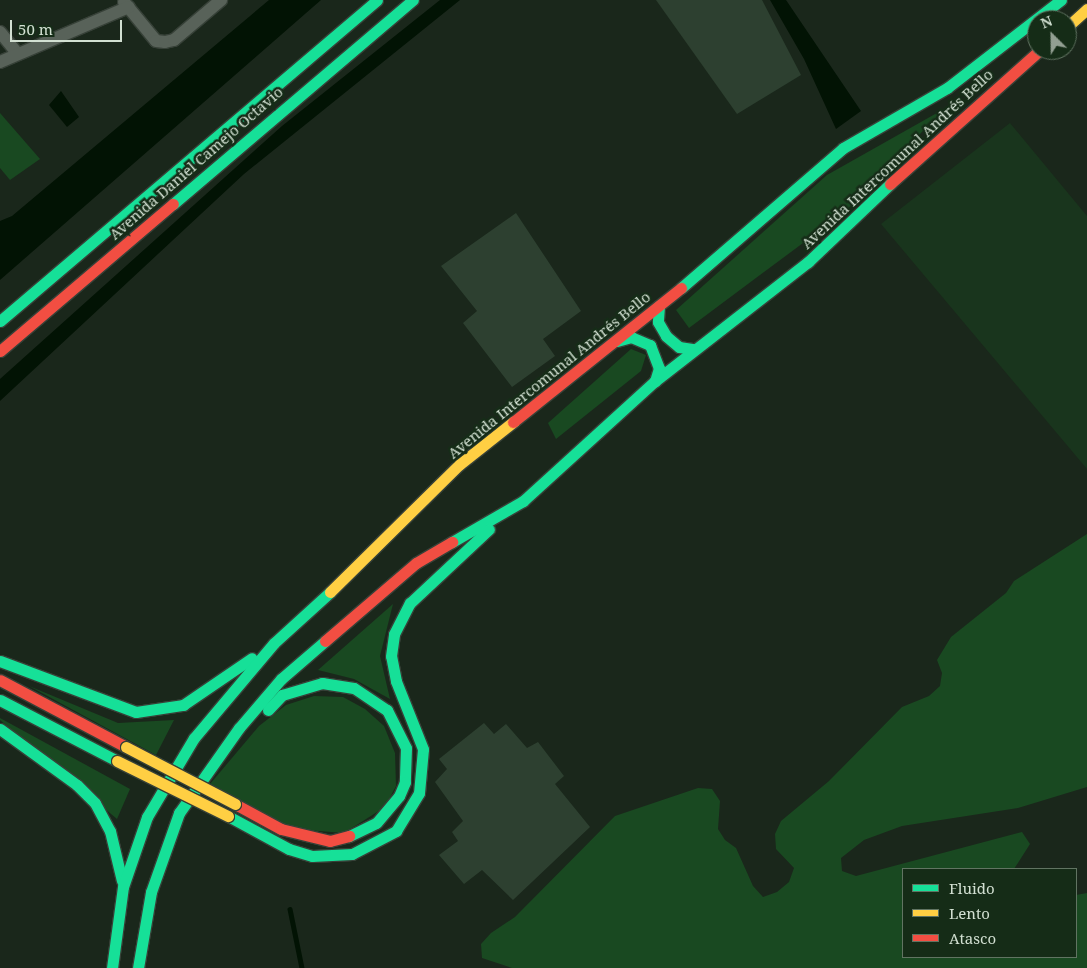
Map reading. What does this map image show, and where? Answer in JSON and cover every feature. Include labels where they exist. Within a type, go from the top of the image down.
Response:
[{"type":"main road","name":"Avenida Daniel Camejo Octavio","points":[[0,321],[377,0]]},
{"type":"main road","name":"Avenida Daniel Camejo Octavio","points":[[0,351],[413,0]]},
{"type":"main road","name":"Avenida Intercomunal Andrés Bello","points":[[113,962],[123,887],[147,817],[173,769],[194,738],[274,644],[376,551],[460,464],[617,341],[797,184],[843,148],[947,88],[1061,0]]},
{"type":"main road","points":[[1077,18],[1087,9]]},
{"type":"main road","name":"Avenida Intercomunal Andrés Bello","points":[[138,968],[151,892],[179,813],[206,774],[281,679],[384,587],[450,541],[523,501],[694,349],[808,262],[942,136],[1029,60]]},
{"type":"main road","points":[[659,306],[658,322],[666,336],[679,347],[694,349]]},
{"type":"main road","points":[[617,341],[632,337],[650,345],[659,368],[656,381]]},
{"type":"main road","points":[[0,700],[228,816],[290,850],[312,856],[352,854],[396,831],[419,793],[423,759],[415,726],[396,681],[391,656],[394,634],[410,603],[420,592],[523,501]]},
{"type":"main road","points":[[0,661],[112,706],[136,712],[158,711],[183,705],[274,644]]},
{"type":"main road","points":[[0,680],[281,829],[309,838],[330,841],[359,834],[376,823],[399,796],[405,782],[406,748],[387,710],[373,699],[354,688],[322,683],[282,695],[206,774]]},
{"type":"main road","points":[[0,729],[77,785],[95,804],[110,831],[123,887]]},
{"type":"main road","points":[[148,968],[151,892]]},
{"type":"street","points":[[0,62],[126,3],[156,41],[174,40],[221,0]]},
{"type":"street","points":[[0,32],[18,54]]},
{"type":"street","points":[[104,968],[113,962]]},
{"type":"shaded area","points":[[269,0],[321,0],[0,280],[0,221],[12,216]]},
{"type":"shaded area","points":[[440,0],[460,0],[244,174],[0,401],[0,379],[282,126]]},
{"type":"shaded area","points":[[770,0],[786,0],[861,111],[836,129],[804,59]]},
{"type":"shaded area","points":[[61,91],[79,117],[67,127],[49,105]]},
{"type":"shaded area","points":[[944,109],[846,211],[689,328],[676,310],[827,175]]},
{"type":"shaded area","points":[[0,113],[40,159],[10,180],[0,168]]},
{"type":"shaded area","points":[[1010,123],[1087,216],[1087,469],[881,224]]},
{"type":"shaded area","points":[[631,349],[646,355],[641,371],[556,439],[548,423]]},
{"type":"shaded area","points":[[1087,534],[1087,787],[1018,808],[902,826],[864,840],[841,858],[842,871],[856,876],[1022,832],[1030,844],[1015,868],[902,868],[902,958],[1077,958],[1077,895],[1087,893],[1087,968],[512,968],[482,958],[481,944],[491,933],[515,917],[615,816],[698,788],[712,789],[720,801],[718,829],[725,840],[736,848],[753,886],[763,897],[777,892],[789,882],[794,868],[776,849],[775,834],[781,821],[829,781],[902,707],[929,696],[940,686],[942,673],[937,660],[951,637],[1006,593],[1014,581]]},
{"type":"shaded area","points":[[393,604],[380,656],[390,699],[354,679],[318,670]]},
{"type":"shaded area","points":[[29,686],[118,723],[174,720],[156,755]]},
{"type":"shaded area","points":[[314,696],[343,697],[365,709],[384,726],[395,753],[396,786],[385,807],[344,833],[293,829],[210,784],[259,726],[286,705]]},
{"type":"shaded area","points":[[0,718],[130,789],[117,819],[0,720]]},
{"type":"building","points":[[656,0],[762,0],[801,75],[737,114]]},
{"type":"building","points":[[516,213],[581,311],[543,339],[555,356],[512,387],[463,323],[477,311],[441,266]]},
{"type":"building","points":[[484,723],[494,734],[506,724],[527,748],[538,742],[564,776],[555,784],[590,827],[513,900],[482,870],[464,884],[439,855],[458,841],[452,832],[463,821],[435,782],[447,769],[439,759]]},
{"type":"waterway","points":[[290,909],[302,968]]},
{"type":"traffic: fast","points":[[0,321],[377,0]]},
{"type":"traffic: fast","points":[[173,204],[413,0]]},
{"type":"traffic: fast","points":[[681,288],[843,148],[947,88],[1061,0]]},
{"type":"traffic: fast","points":[[452,542],[523,501],[655,381],[808,262],[890,184]]},
{"type":"traffic: fast","points":[[659,306],[658,322],[666,336],[679,347],[694,349]]},
{"type":"traffic: fast","points":[[617,341],[631,337],[650,345],[659,368],[655,381]]},
{"type":"traffic: fast","points":[[228,816],[289,849],[312,856],[352,854],[396,831],[419,793],[423,749],[396,681],[391,656],[394,634],[410,603],[489,529]]},
{"type":"traffic: fast","points":[[112,968],[123,887],[147,817],[194,738],[274,643],[330,592]]},
{"type":"traffic: fast","points":[[138,968],[151,892],[179,813],[239,728],[281,679],[325,641]]},
{"type":"traffic: fast","points":[[0,661],[136,712],[183,705],[252,658]]},
{"type":"traffic: fast","points":[[268,710],[282,695],[322,683],[354,688],[387,710],[406,748],[405,782],[399,796],[376,823],[349,836]]},
{"type":"traffic: fast","points":[[0,700],[117,761]]},
{"type":"traffic: fast","points":[[0,729],[77,785],[95,803],[110,831],[122,881]]},
{"type":"traffic: slow","points":[[1077,18],[1087,9]]},
{"type":"traffic: slow","points":[[330,592],[460,464],[513,422]]},
{"type":"traffic: slow","points":[[126,747],[235,804]]},
{"type":"traffic: slow","points":[[117,761],[228,816]]},
{"type":"traffic: jam","points":[[890,184],[1029,60]]},
{"type":"traffic: jam","points":[[0,351],[173,204]]},
{"type":"traffic: jam","points":[[513,422],[681,288]]},
{"type":"traffic: jam","points":[[325,641],[416,563],[452,542]]},
{"type":"traffic: jam","points":[[0,680],[126,747]]},
{"type":"traffic: jam","points":[[235,804],[281,829],[330,841],[349,836]]}]
